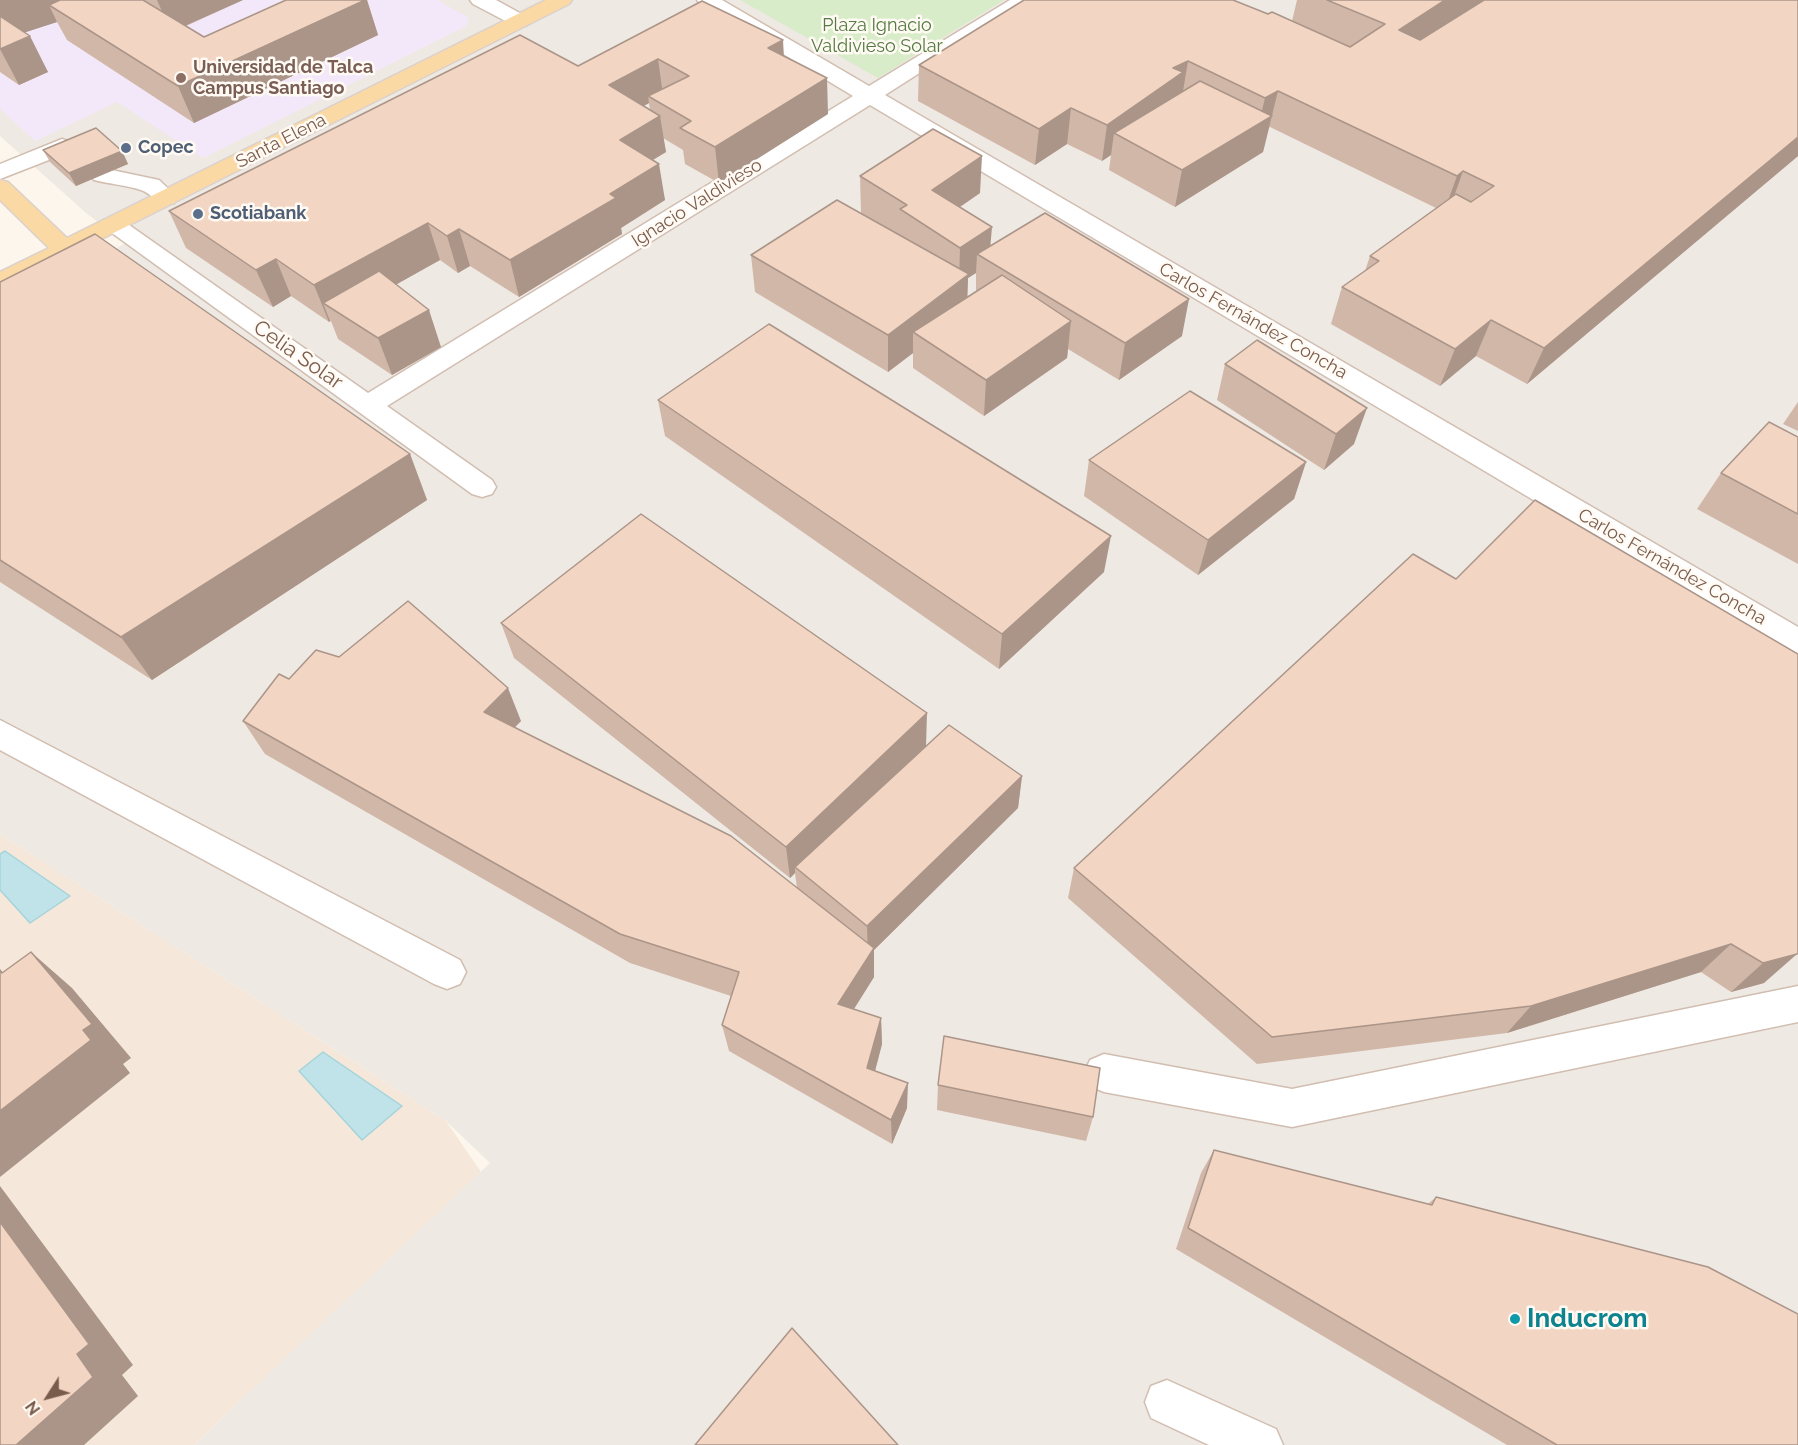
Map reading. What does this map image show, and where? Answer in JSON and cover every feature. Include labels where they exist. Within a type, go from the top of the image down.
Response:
[{"type":"main road","name":"Santa Elena","points":[[0,282],[562,0]]},
{"type":"main road","points":[[0,187],[64,249]]},
{"type":"street","points":[[480,0],[520,21]]},
{"type":"street","name":"Carlos Fernández Concha","points":[[707,0],[1798,642]]},
{"type":"street","name":"Ignacio Valdivieso","points":[[369,405],[1024,0]]},
{"type":"street","points":[[0,172],[62,146],[71,154]]},
{"type":"street","points":[[102,175],[151,185],[166,198]]},
{"type":"street","name":"Celia Solar","points":[[113,225],[482,487]]},
{"type":"street","points":[[0,734],[447,972]]},
{"type":"street","points":[[1104,1073],[1292,1108],[1798,1004]]},
{"type":"street","points":[[1167,1402],[1260,1445]]},
{"type":"shaded area","points":[[0,0],[1798,0],[1798,1445],[194,1445],[490,1163],[446,1121],[0,834],[0,310],[126,243],[86,213],[0,136]]},
{"type":"shaded area","name":"Universidad de Talca Campus Santiago","points":[[0,0],[437,0],[469,18],[466,26],[203,158],[117,102],[35,141],[0,109]]},
{"type":"shaded area","points":[[0,834],[446,1121],[481,1172],[194,1445],[0,1445]]},
{"type":"green space","name":"Plaza Ignacio Valdivieso Solar","points":[[740,0],[1004,0],[878,78]]},
{"type":"water","points":[[5,851],[70,896],[30,923],[0,890],[0,854]]},
{"type":"water","points":[[323,1052],[402,1106],[362,1140],[299,1071]]},
{"type":"building","points":[[60,0],[143,0],[204,37],[286,0],[365,0],[178,86],[49,5]]},
{"type":"building","points":[[1024,0],[1233,0],[1268,14],[1272,12],[1350,47],[1385,24],[1327,0],[1445,0],[1399,30],[1420,40],[1484,0],[1798,0],[1798,137],[1544,348],[1491,320],[1455,349],[1342,287],[1379,261],[1370,256],[1456,194],[1471,202],[1494,186],[1463,171],[1457,176],[1278,91],[1265,98],[1188,61],[1173,68],[1183,72],[1107,125],[1071,108],[1039,129],[919,65]]},
{"type":"building","points":[[702,1],[783,40],[768,48],[827,78],[715,147],[680,128],[691,121],[648,96],[689,76],[658,59],[609,85],[660,116],[620,140],[659,164],[610,194],[616,198],[510,260],[459,229],[447,236],[428,223],[314,285],[276,259],[256,270],[169,211],[520,35],[578,66]]},
{"type":"building","points":[[0,16],[30,36],[0,49]]},
{"type":"building","points":[[1200,81],[1272,116],[1182,170],[1114,133]]},
{"type":"building","points":[[96,128],[122,151],[69,173],[43,150]]},
{"type":"building","points":[[933,129],[982,156],[932,190],[992,227],[960,248],[900,209],[907,205],[860,176]]},
{"type":"building","points":[[837,200],[969,274],[888,335],[751,255]]},
{"type":"building","points":[[1045,213],[1189,299],[1125,343],[977,254]]},
{"type":"building","points":[[95,234],[410,454],[121,637],[0,560],[0,282]]},
{"type":"building","points":[[379,271],[429,310],[378,338],[323,303]]},
{"type":"building","points":[[1002,275],[1071,321],[986,380],[913,332]]},
{"type":"building","points":[[769,324],[1111,536],[1002,634],[658,400]]},
{"type":"building","points":[[1257,340],[1367,408],[1336,434],[1225,364]]},
{"type":"building","points":[[1190,391],[1306,462],[1208,540],[1089,460]]},
{"type":"building","points":[[1769,422],[1798,437],[1798,514],[1721,473]]},
{"type":"building","points":[[1535,500],[1798,654],[1798,953],[1763,963],[1731,944],[1531,1006],[1272,1037],[1074,868],[1413,554],[1456,579]]},
{"type":"building","points":[[641,514],[927,713],[786,847],[501,623]]},
{"type":"building","points":[[408,601],[508,688],[484,712],[731,836],[874,948],[838,1004],[881,1018],[867,1068],[908,1083],[891,1120],[722,1025],[739,972],[620,934],[243,721],[279,674],[289,679],[316,650],[339,657]]},
{"type":"building","points":[[949,725],[1022,776],[867,926],[795,867]]},
{"type":"building","points":[[31,952],[92,1024],[83,1030],[91,1040],[0,1111],[0,970],[2,973]]},
{"type":"building","points":[[944,1036],[1100,1068],[1093,1117],[938,1085]]},
{"type":"building","name":"Inducrom","points":[[1214,1150],[1432,1205],[1436,1197],[1708,1267],[1798,1314],[1798,1445],[1557,1445],[1188,1228]]},
{"type":"building","points":[[0,1222],[89,1344],[77,1354],[93,1377],[16,1445],[0,1445]]},
{"type":"building","points":[[792,1328],[898,1445],[695,1445]]},
{"type":"place","name":"Universidad de Talca Campus Santiago","points":[[181,78]]},
{"type":"place","name":"Copec","points":[[126,148]]},
{"type":"place","name":"Scotiabank","points":[[198,214]]},
{"type":"place","name":"Inducrom","points":[[1515,1319]]}]
